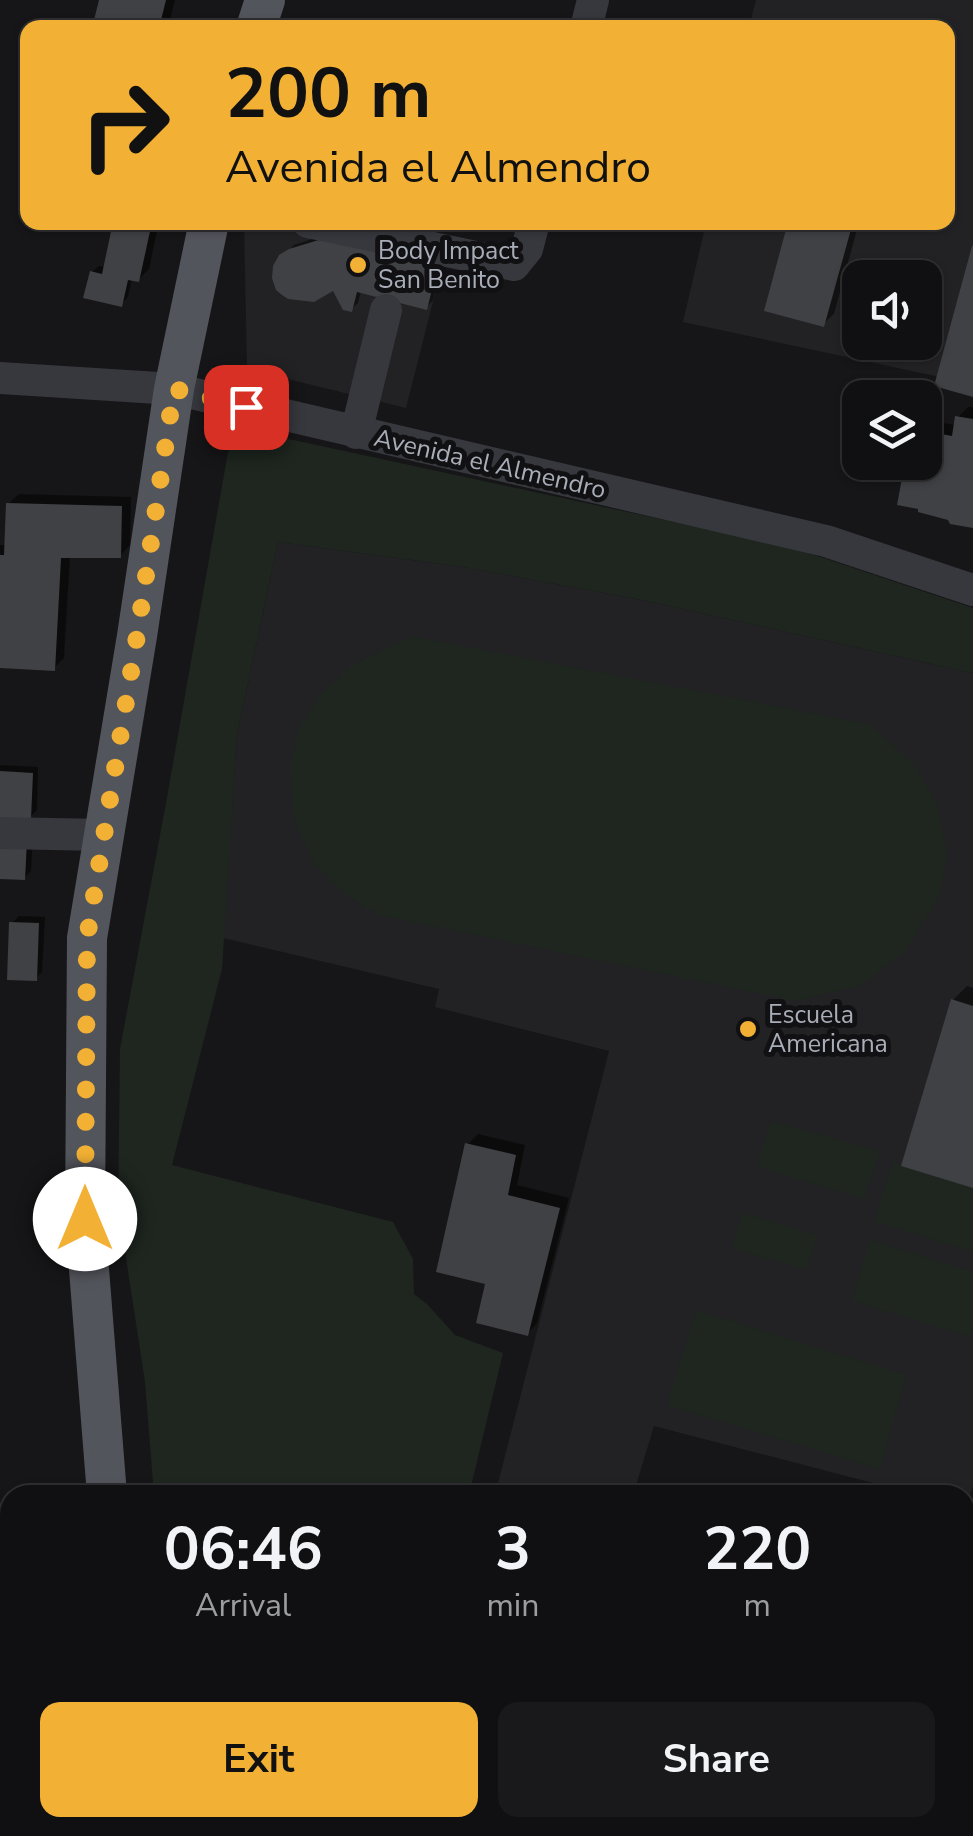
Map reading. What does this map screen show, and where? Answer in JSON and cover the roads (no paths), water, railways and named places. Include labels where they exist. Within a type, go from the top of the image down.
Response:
[{"type":"main road","points":[[107,1485],[85,1219],[87,938],[174,389],[207,230]]},
{"type":"street","points":[[346,230],[514,265],[527,249],[532,230]]},
{"type":"street","points":[[356,432],[386,310]]},
{"type":"street","name":"Avenida el Almendro","points":[[0,378],[174,389],[826,541],[973,590]]},
{"type":"street","points":[[0,833],[104,836]]},
{"type":"place","name":"Body Impact San Benito","points":[[358,265]]},
{"type":"place","name":"Escuela Americana","points":[[748,1029]]}]
